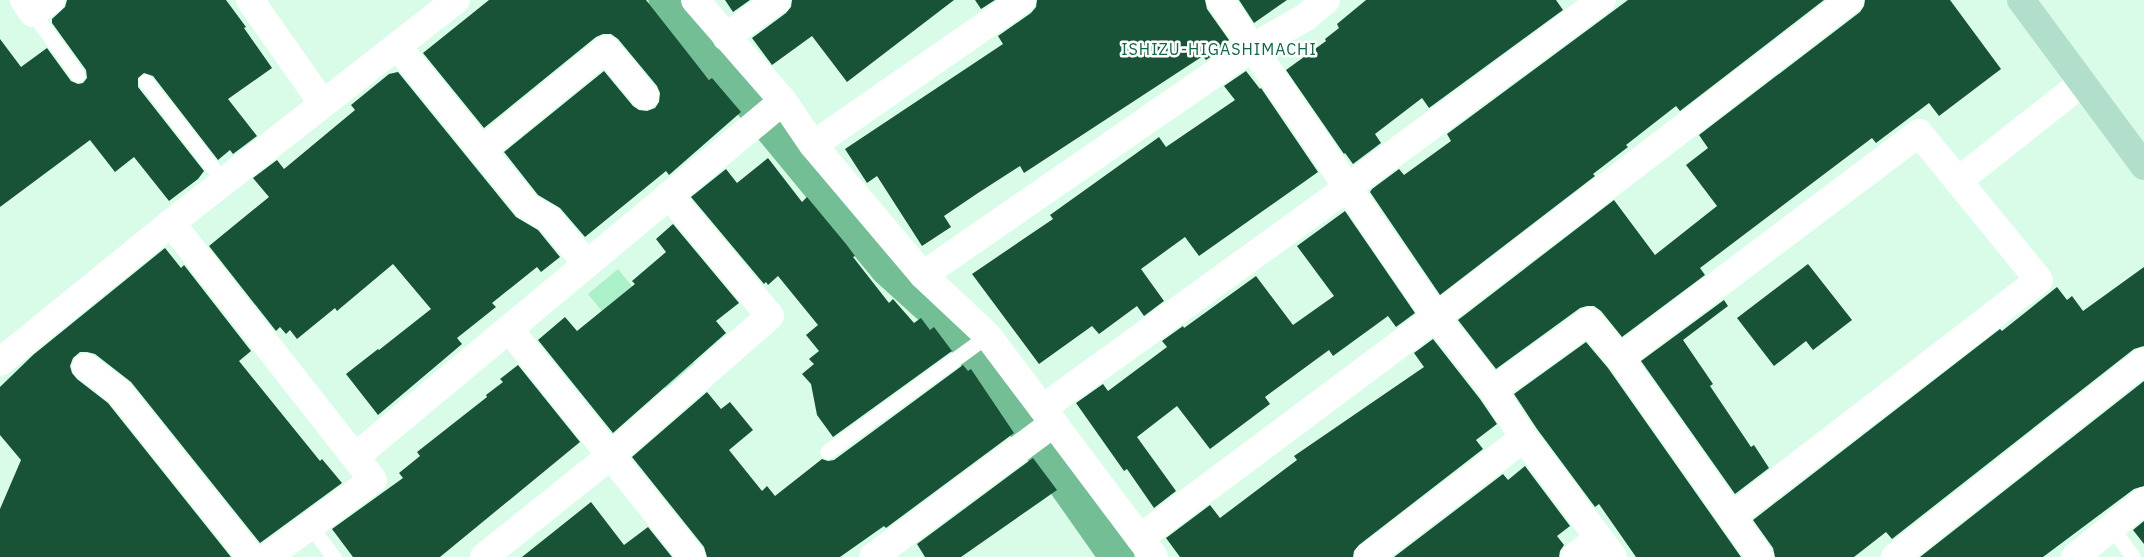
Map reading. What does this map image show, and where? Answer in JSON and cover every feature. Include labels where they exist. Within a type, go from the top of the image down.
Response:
[{"type":"street","points":[[250,0],[323,104]]},
{"type":"street","points":[[0,362],[171,223],[454,0]]},
{"type":"street","points":[[695,0],[783,101],[813,145],[924,275],[983,340],[1040,427],[1147,548],[1436,317],[1850,0]]},
{"type":"street","points":[[726,37],[777,0]]},
{"type":"street","points":[[813,145],[1022,0]]},
{"type":"street","points":[[1220,0],[1436,317],[1493,390],[1524,438],[1606,547],[1574,557]]},
{"type":"street","points":[[924,275],[1253,47],[1306,17],[1326,0]]},
{"type":"street","points":[[873,557],[1347,188],[1602,0]]},
{"type":"street","points":[[2021,0],[2144,166]]},
{"type":"street","points":[[397,46],[528,207],[548,218],[587,264]]},
{"type":"street","points":[[482,150],[606,49],[645,96]]},
{"type":"street","points":[[1958,181],[2082,83]]},
{"type":"street","points":[[355,457],[783,101]]},
{"type":"street","points":[[1620,358],[1919,133],[2039,280],[1731,517]]},
{"type":"street","points":[[484,557],[610,456],[770,316],[669,195]]},
{"type":"street","points":[[171,223],[373,480],[267,557]]},
{"type":"street","points":[[1493,390],[1589,321],[1620,358],[1760,557]]},
{"type":"street","points":[[509,329],[692,557]]},
{"type":"street","points":[[1894,557],[2144,361]]},
{"type":"street","points":[[86,367],[119,392],[250,557]]},
{"type":"street","points":[[1368,557],[1524,438]]},
{"type":"street","points":[[2075,557],[2144,501]]},
{"type":"lane","points":[[36,4],[78,75]]},
{"type":"lane","points":[[146,82],[224,182]]},
{"type":"lane","points":[[828,452],[983,340]]},
{"type":"lane","points":[[310,526],[334,557]]},
{"type":"lane","points":[[2112,527],[2133,557]]},
{"type":"green space","points":[[618,269],[699,369],[669,393],[588,294]]},
{"type":"building","points":[[67,0],[226,0],[272,68],[228,99],[257,136],[233,154],[230,150],[218,160],[153,76],[144,73],[138,78],[138,87],[204,171],[198,179],[169,201],[134,157],[115,172],[90,140],[0,207],[0,39],[21,67],[47,48],[71,81],[78,84],[83,83],[87,78],[86,70],[52,23],[52,19],[65,7]]},
{"type":"building","points":[[489,0],[646,0],[709,80],[712,78],[741,112],[669,175],[666,171],[585,237],[560,208],[538,195],[504,152],[604,71],[633,106],[639,110],[647,111],[655,108],[659,102],[660,93],[657,86],[618,39],[611,34],[603,34],[596,37],[484,128],[423,53]]},
{"type":"building","points":[[725,0],[750,0],[733,12]]},
{"type":"building","points":[[792,0],[954,0],[847,82],[812,36],[772,65],[752,38],[786,13],[791,7]]},
{"type":"building","points":[[975,0],[995,0],[981,9]]},
{"type":"building","points":[[1037,0],[1205,0],[1207,9],[1229,40],[1226,43],[1228,45],[1206,60],[1203,56],[1024,173],[1020,166],[978,193],[944,216],[951,227],[922,246],[877,176],[867,183],[845,149],[1003,44],[998,36],[1031,13],[1036,7]]},
{"type":"building","points":[[1239,0],[1287,0],[1254,23]]},
{"type":"building","points":[[1366,0],[1556,0],[1563,10],[1429,108],[1422,98],[1375,134],[1381,143],[1353,164],[1344,154],[1286,70],[1326,41],[1325,39],[1339,28],[1337,24]]},
{"type":"building","points":[[1628,0],[1824,0],[1680,111],[1676,106],[1626,145],[1628,147],[1593,174],[1595,176],[1440,295],[1370,192],[1399,169],[1404,175],[1451,141],[1447,134]]},
{"type":"building","points":[[1865,0],[1950,0],[2001,69],[1939,116],[1929,103],[1876,143],[1872,138],[1700,268],[1705,275],[1622,337],[1601,311],[1594,306],[1587,306],[1580,308],[1496,369],[1458,320],[1614,200],[1655,255],[1717,206],[1686,165],[1708,148],[1699,135],[1860,12]]},
{"type":"building","points":[[1246,71],[1261,88],[1318,172],[1199,256],[1185,237],[1141,269],[1164,301],[1144,316],[1137,306],[1099,334],[1092,326],[1039,364],[972,274],[1053,219],[1050,215],[1159,137],[1166,147],[1235,100],[1224,86]]},
{"type":"building","points":[[398,72],[516,217],[538,230],[560,257],[541,272],[537,267],[492,303],[496,307],[457,338],[462,344],[378,415],[346,374],[431,309],[393,264],[337,311],[335,308],[297,339],[290,330],[286,334],[280,327],[276,331],[209,246],[269,197],[253,178],[277,160],[284,169],[355,110],[351,105],[389,74]]},
{"type":"building","points":[[768,158],[802,202],[807,197],[846,244],[855,256],[853,257],[889,303],[893,299],[914,323],[921,318],[930,330],[934,327],[952,351],[833,437],[817,415],[811,384],[802,374],[814,364],[809,359],[819,351],[806,335],[818,325],[778,276],[768,285],[766,282],[764,284],[691,197],[726,169],[737,183]]},
{"type":"building","points":[[1345,211],[1415,313],[1396,327],[1388,316],[1333,356],[1329,350],[1265,397],[1270,404],[1210,449],[1177,406],[1137,437],[1176,491],[1154,508],[1127,469],[1124,471],[1076,403],[1103,384],[1108,391],[1167,347],[1162,341],[1183,326],[1184,328],[1256,276],[1293,325],[1334,296],[1297,246]]},
{"type":"building","points":[[673,224],[739,303],[716,321],[726,333],[613,433],[538,340],[565,317],[577,331],[635,284],[632,281],[666,252],[656,239]]},
{"type":"building","points":[[165,248],[181,268],[184,265],[251,351],[239,361],[320,461],[322,459],[342,483],[260,543],[131,382],[95,354],[80,352],[73,358],[70,366],[72,373],[108,403],[231,557],[0,557],[0,509],[21,460],[0,435],[0,387],[33,355]]},
{"type":"building","points":[[1808,264],[1852,320],[1813,350],[1806,341],[1774,366],[1737,318]]},
{"type":"building","points":[[2144,267],[2144,346],[2134,349],[1892,539],[1886,532],[1854,557],[1775,557],[1773,548],[1753,520],[2057,287],[2067,300],[2072,296],[2083,311]]},
{"type":"building","points":[[1724,300],[1728,306],[1683,340],[1713,384],[1710,386],[1751,447],[1754,445],[1769,468],[1735,494],[1641,361]]},
{"type":"building","points":[[1433,339],[1497,424],[1476,440],[1483,449],[1359,545],[1354,551],[1353,557],[1180,557],[1166,538],[1210,505],[1220,518],[1297,460],[1294,456],[1424,367],[1414,353]]},
{"type":"building","points":[[1586,342],[1608,368],[1741,557],[1636,557],[1599,504],[1595,507],[1537,429],[1514,394]]},
{"type":"building","points":[[518,365],[580,442],[440,557],[353,557],[332,529],[403,478],[399,473],[420,456],[417,452],[487,397],[486,395],[503,382],[500,379]]},
{"type":"building","points":[[963,365],[968,371],[971,369],[1014,433],[886,528],[884,526],[840,557],[707,557],[704,547],[632,457],[707,392],[721,409],[730,402],[753,430],[729,450],[762,491],[767,486],[775,496],[822,459],[834,460]]},
{"type":"building","points":[[2144,381],[2144,486],[2134,489],[2043,557],[1920,557]]},
{"type":"building","points":[[1033,458],[1057,490],[961,557],[925,557],[917,544]]},
{"type":"building","points":[[1525,466],[1570,526],[1557,536],[1564,545],[1559,557],[1394,557],[1503,474],[1508,480]]},
{"type":"building","points":[[591,502],[624,545],[648,527],[672,557],[522,557]]},
{"type":"building","points":[[2144,521],[2144,544],[2133,530]]},
{"type":"waterway","points":[[666,0],[888,269],[960,334],[1117,557]]},
{"type":"district","name":"ISHIZU-HIGASHIMACHI","points":[[1219,49]]}]
